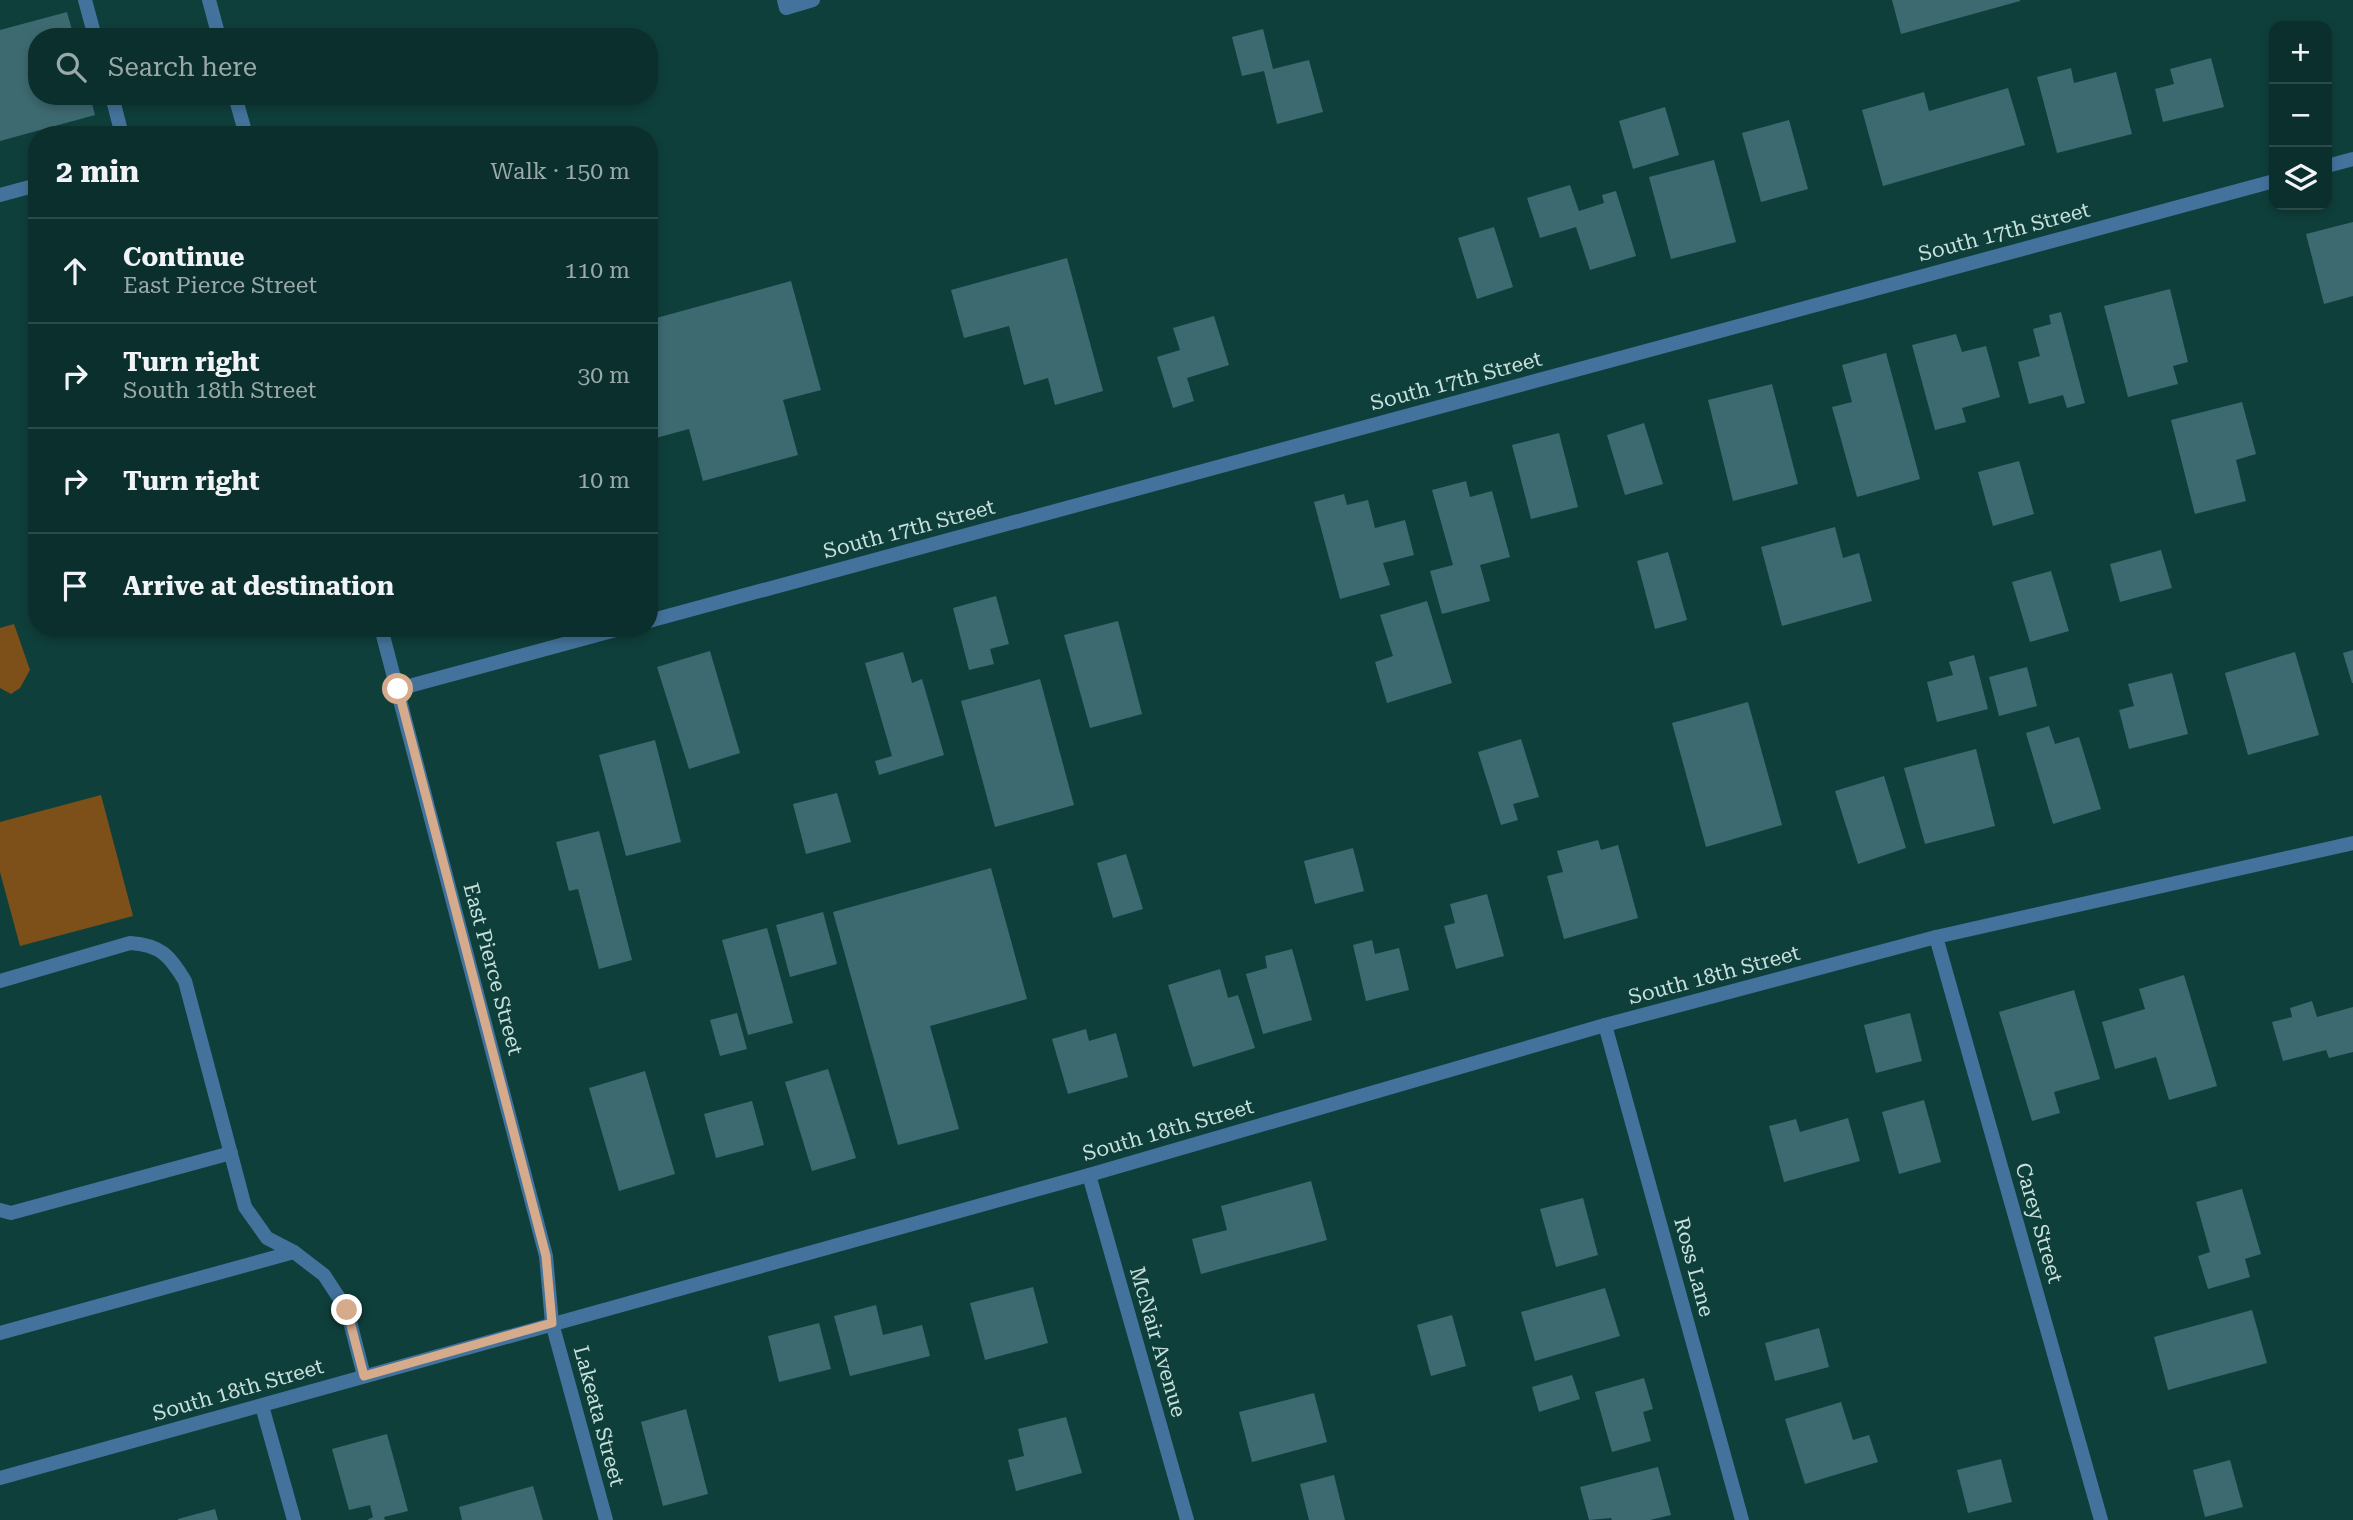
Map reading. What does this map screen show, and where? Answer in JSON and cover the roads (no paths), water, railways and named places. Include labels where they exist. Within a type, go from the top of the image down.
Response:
[{"type":"street","points":[[85,0],[93,28]]},
{"type":"street","points":[[209,0],[217,28]]},
{"type":"street","points":[[784,0],[786,8],[813,0]]},
{"type":"street","points":[[114,105],[120,126]]},
{"type":"street","points":[[238,105],[243,126]]},
{"type":"street","points":[[2332,165],[2353,159]]},
{"type":"street","name":"South 17th Street","points":[[658,619],[2269,182]]},
{"type":"street","points":[[0,195],[28,187]]},
{"type":"street","name":"East Pierce Street","points":[[384,637],[546,1256],[552,1323]]},
{"type":"street","points":[[398,689],[590,637]]},
{"type":"street","name":"South 18th Street","points":[[0,1478],[1089,1175],[1605,1026],[1936,937],[2353,843]]},
{"type":"street","name":"Carey Street","points":[[1936,937],[2101,1520]]},
{"type":"street","points":[[0,981],[130,943],[145,944],[170,957],[185,981],[245,1207],[267,1238],[295,1252],[324,1275],[347,1310],[364,1376]]},
{"type":"street","name":"Ross Lane","points":[[1605,1026],[1742,1520]]},
{"type":"street","points":[[0,1210],[11,1213],[231,1153]]},
{"type":"street","name":"McNair Avenue","points":[[1089,1175],[1187,1520]]},
{"type":"street","points":[[0,1334],[295,1252]]},
{"type":"street","name":"Lakeata Street","points":[[552,1323],[606,1520]]},
{"type":"street","points":[[262,1406],[294,1520]]}]
